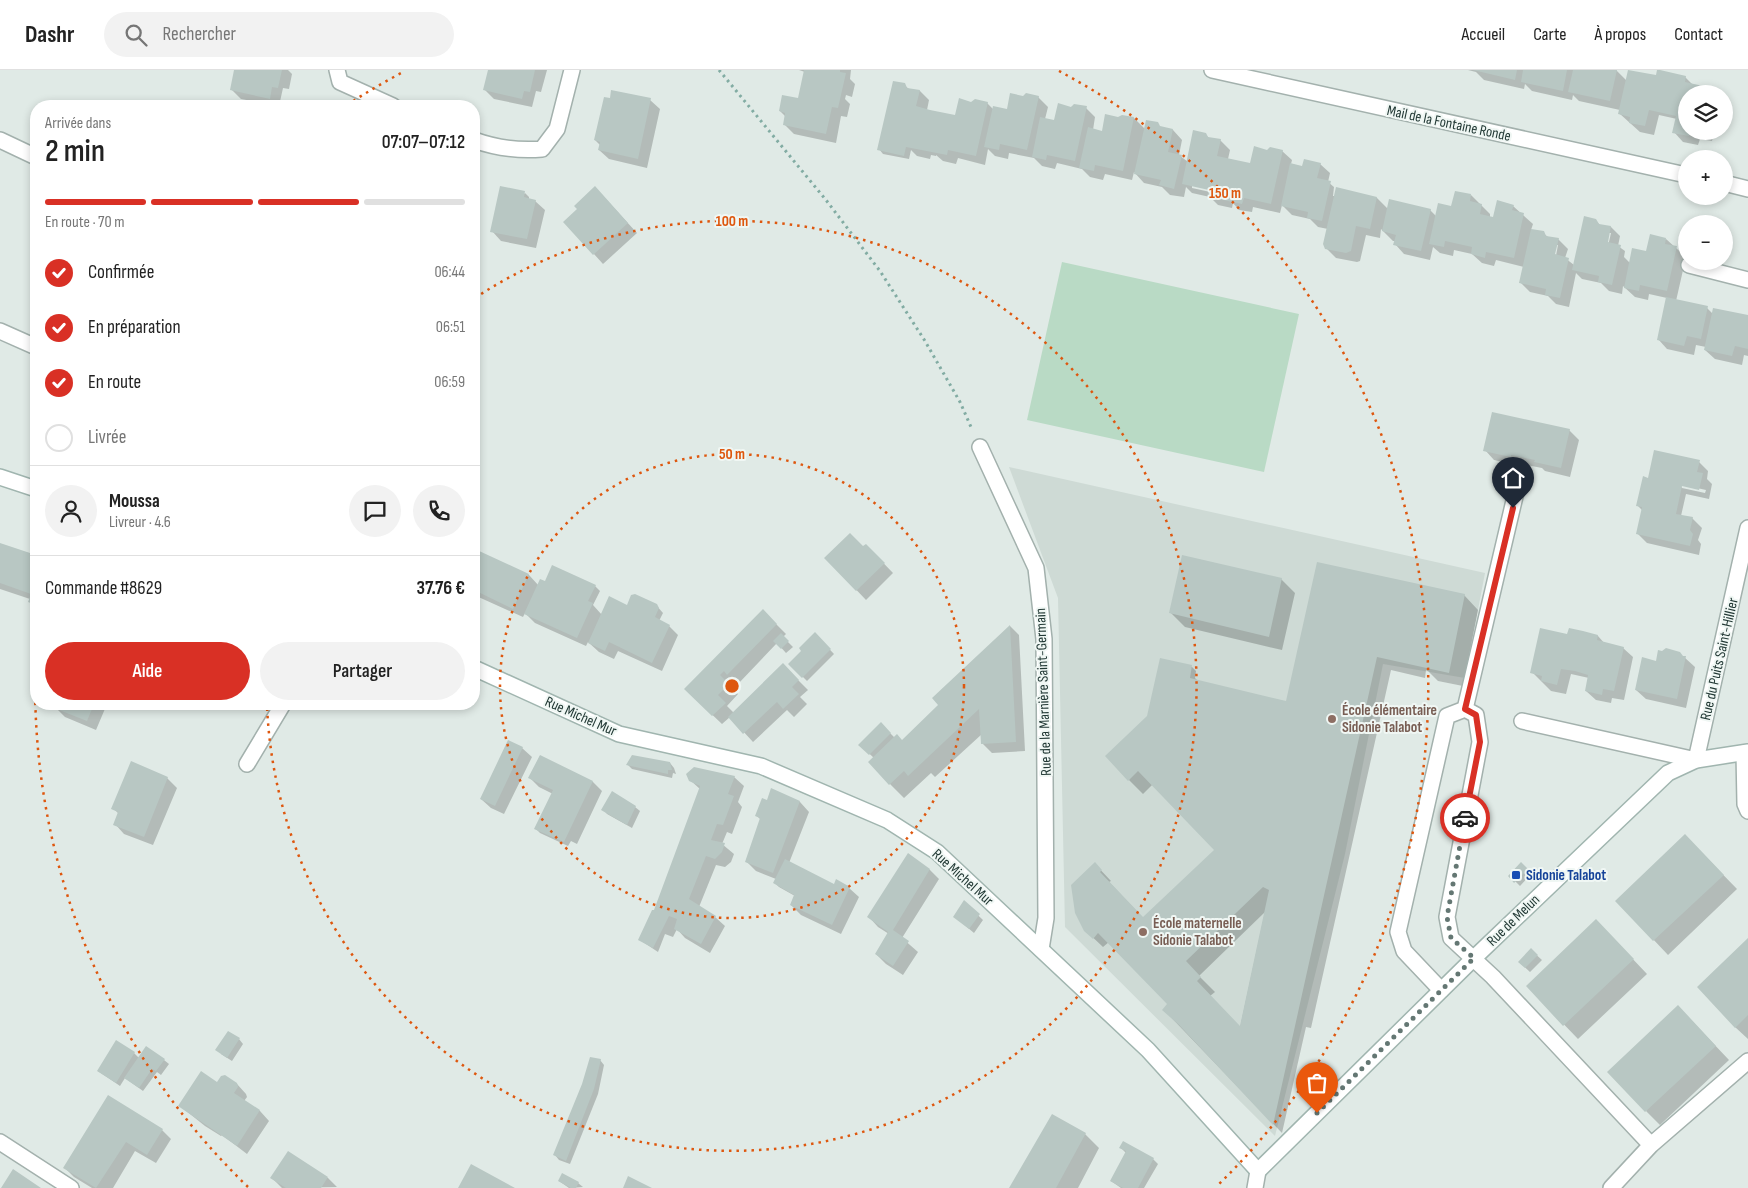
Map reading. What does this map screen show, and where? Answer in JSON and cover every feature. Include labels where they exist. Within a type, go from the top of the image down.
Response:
[{"type":"street","points":[[337,70],[340,82],[380,100]]},
{"type":"street","points":[[480,142],[520,151],[542,150],[557,129],[572,70]]},
{"type":"street","name":"Mail de la Fontaine Ronde","points":[[1212,70],[1678,173]]},
{"type":"street","points":[[0,140],[30,154]]},
{"type":"street","points":[[1733,185],[1748,189]]},
{"type":"street","points":[[1709,270],[1748,280]]},
{"type":"street","points":[[0,331],[30,344]]},
{"type":"street","name":"Rue de la Marnière Saint-Germain","points":[[980,447],[1036,568],[1044,639],[1046,918],[1041,949]]},
{"type":"street","points":[[1465,709],[1521,471]]},
{"type":"street","points":[[0,476],[30,487]]},
{"type":"street","name":"Rue du Puits Saint-Hillier","points":[[1696,760],[1748,528]]},
{"type":"street","name":"Rue Michel Mur","points":[[480,671],[619,734],[761,766],[887,820],[937,852],[1148,1050],[1258,1171]]},
{"type":"street","points":[[1441,990],[1404,951],[1398,932],[1446,716],[1465,709],[1476,715],[1480,742],[1447,917],[1451,938],[1474,958],[1651,1146]]},
{"type":"street","points":[[247,764],[279,710]]},
{"type":"street","points":[[1522,721],[1696,760]]},
{"type":"street","points":[[1746,753],[1745,804],[1748,810]]},
{"type":"street","name":"Rue de Melun","points":[[1258,1171],[1441,990],[1668,772],[1696,760],[1746,753]]},
{"type":"street","points":[[1611,1188],[1651,1146],[1748,1061]]},
{"type":"street","points":[[0,1142],[70,1188]]},
{"type":"street","points":[[1255,1188],[1258,1171]]},
{"type":"path","points":[[719,70],[826,200],[880,271],[960,402],[980,447]]},
{"type":"shaded area","points":[[1009,467],[1485,573],[1465,678],[1383,664],[1345,854],[1275,1136],[1065,927],[1058,598]]},
{"type":"green space","points":[[1062,262],[1299,314],[1264,472],[1027,420]]},
{"type":"building","points":[[234,70],[282,70],[278,88],[272,87],[270,99],[230,90]]},
{"type":"building","points":[[488,70],[535,70],[530,92],[524,91],[522,99],[483,90]]},
{"type":"building","points":[[804,70],[840,70],[840,72],[846,73],[838,108],[832,107],[826,134],[783,125],[785,113],[779,111],[782,95],[798,98]]},
{"type":"building","points":[[1473,70],[1517,70],[1515,80]]},
{"type":"building","points":[[1523,70],[1567,70],[1563,91],[1521,82]]},
{"type":"building","points":[[1573,70],[1617,70],[1610,101],[1568,92]]},
{"type":"building","points":[[1628,70],[1656,75],[1657,70],[1660,70],[1686,76],[1685,82],[1698,85],[1678,85],[1678,134],[1672,133],[1676,116],[1649,110],[1645,126],[1629,123],[1630,117],[1618,114]]},
{"type":"building","points":[[893,81],[905,83],[907,88],[920,90],[916,106],[930,110],[955,115],[959,98],[971,102],[975,99],[988,102],[976,156],[948,150],[947,155],[906,147],[904,156],[877,150]]},
{"type":"building","points":[[611,90],[651,98],[638,159],[598,150],[600,142],[594,140],[604,97],[610,98]]},
{"type":"building","points":[[1010,93],[1023,96],[1026,93],[1039,96],[1027,150],[1000,144],[999,150],[984,147],[993,106],[1007,109]]},
{"type":"building","points":[[1058,103],[1071,107],[1074,104],[1087,106],[1075,161],[1047,155],[1046,160],[1032,157],[1040,117],[1054,120]]},
{"type":"building","points":[[1105,114],[1118,117],[1122,115],[1134,117],[1123,171],[1095,165],[1094,171],[1079,168],[1088,127],[1102,131]]},
{"type":"building","points":[[1146,120],[1158,122],[1160,126],[1173,129],[1168,152],[1182,155],[1174,189],[1159,185],[1161,180],[1134,174]]},
{"type":"building","points":[[1193,130],[1206,133],[1208,137],[1221,139],[1217,156],[1250,163],[1254,146],[1267,150],[1270,147],[1283,150],[1271,204],[1244,198],[1242,204],[1228,201],[1207,196],[1209,190],[1182,184]]},
{"type":"building","points":[[1304,159],[1321,163],[1317,178],[1331,181],[1322,221],[1307,218],[1308,212],[1281,206],[1290,163],[1302,166]]},
{"type":"building","points":[[500,186],[525,191],[524,197],[536,200],[527,239],[490,232]]},
{"type":"building","points":[[595,186],[628,223],[593,255],[563,222],[577,209],[574,206]]},
{"type":"building","points":[[1336,187],[1377,197],[1370,229],[1356,226],[1351,251],[1346,253],[1325,249],[1323,244]]},
{"type":"building","points":[[1455,191],[1471,194],[1470,201],[1482,204],[1480,214],[1493,217],[1497,200],[1514,205],[1512,210],[1524,213],[1514,258],[1486,252],[1485,258],[1471,254],[1472,247],[1445,241],[1444,247],[1429,244],[1438,203],[1451,206]]},
{"type":"building","points":[[1389,199],[1431,209],[1421,251],[1393,245],[1396,235],[1382,231]]},
{"type":"building","points":[[1584,216],[1596,219],[1599,224],[1611,226],[1608,242],[1621,245],[1612,285],[1598,282],[1599,276],[1572,270]]},
{"type":"building","points":[[1531,229],[1544,231],[1546,236],[1559,238],[1555,254],[1569,258],[1560,298],[1545,295],[1546,289],[1519,283]]},
{"type":"building","points":[[1650,234],[1666,238],[1665,244],[1677,246],[1667,291],[1640,285],[1639,291],[1624,288],[1632,248],[1646,251]]},
{"type":"building","points":[[1666,297],[1708,306],[1701,339],[1687,336],[1684,346],[1657,340]]},
{"type":"building","points":[[1713,308],[1748,315],[1748,349],[1735,346],[1732,356],[1704,350]]},
{"type":"building","points":[[1492,412],[1570,429],[1561,468],[1534,462],[1535,460],[1483,451]]},
{"type":"building","points":[[1654,450],[1700,460],[1697,472],[1703,473],[1699,490],[1682,486],[1676,514],[1693,517],[1690,530],[1693,534],[1690,546],[1636,534],[1642,507],[1636,506],[1643,476],[1648,478]]},
{"type":"building","points":[[850,533],[863,546],[866,544],[885,563],[856,591],[824,558]]},
{"type":"building","points":[[0,543],[30,553],[30,594],[0,583]]},
{"type":"building","points":[[480,551],[529,574],[513,609],[480,593]]},
{"type":"building","points":[[1182,555],[1282,578],[1269,637],[1169,613]]},
{"type":"building","points":[[1317,562],[1465,594],[1449,673],[1377,657],[1273,1125],[1179,1025],[1162,1010],[1167,1004],[1098,933],[1093,939],[1084,931],[1075,913],[1071,885],[1095,862],[1102,870],[1100,872],[1143,917],[1214,850],[1138,771],[1128,781],[1105,756],[1147,716],[1160,658],[1192,665],[1190,678],[1286,701]],"holes":[[[1263,887],[1269,890],[1240,1026],[1197,981],[1201,977],[1186,961]]]},
{"type":"building","points":[[552,565],[596,585],[588,601],[593,603],[577,638],[524,614],[540,579],[545,581]]},
{"type":"building","points":[[635,594],[657,604],[659,608],[655,617],[670,625],[652,663],[609,642],[605,651],[588,643],[609,596],[627,605],[631,595]]},
{"type":"building","points":[[763,609],[777,624],[727,675],[724,671],[720,675],[729,684],[718,695],[726,703],[712,716],[684,689]]},
{"type":"building","points":[[1010,625],[1016,742],[981,744],[979,709],[908,776],[904,771],[889,785],[868,762],[897,734],[902,740],[938,705],[932,698]]},
{"type":"building","points":[[1540,628],[1567,634],[1569,628],[1583,631],[1598,635],[1597,640],[1624,647],[1614,691],[1603,689],[1602,695],[1585,691],[1588,675],[1575,671],[1561,669],[1557,685],[1541,681],[1542,676],[1530,673]]},
{"type":"building","points":[[815,632],[831,649],[802,678],[788,664],[801,651],[799,648]]},
{"type":"building","points":[[781,633],[789,641],[781,649],[773,641]]},
{"type":"building","points":[[1666,648],[1686,656],[1677,699],[1635,690],[1642,657],[1656,661],[1658,650],[1662,651]]},
{"type":"building","points":[[783,663],[799,680],[792,687],[799,694],[783,709],[777,702],[743,734],[728,717]]},
{"type":"building","points":[[59,710],[92,710],[87,721]]},
{"type":"building","points":[[881,722],[891,733],[869,755],[858,745]]},
{"type":"building","points":[[508,740],[523,747],[495,806],[480,799]]},
{"type":"building","points":[[540,755],[593,781],[564,842],[534,829],[553,790],[528,778]]},
{"type":"building","points":[[632,755],[670,762],[672,770],[668,770],[668,774],[626,765]]},
{"type":"building","points":[[131,761],[168,777],[144,837],[113,825],[118,812],[111,809]]},
{"type":"building","points":[[694,767],[735,776],[728,794],[734,796],[723,825],[717,824],[711,840],[725,843],[722,852],[715,859],[706,856],[689,899],[716,916],[701,944],[674,929],[677,919],[669,916],[653,948],[638,940],[652,910],[654,910],[700,786],[689,781],[686,774]]},
{"type":"building","points":[[771,788],[800,801],[773,873],[745,862],[760,818],[755,816],[762,798],[767,800]]},
{"type":"building","points":[[612,791],[636,806],[627,825],[601,810]]},
{"type":"building","points":[[1685,834],[1724,875],[1653,941],[1615,901]]},
{"type":"building","points":[[908,853],[930,869],[893,930],[909,941],[893,966],[875,954],[888,932],[867,917]]},
{"type":"building","points":[[785,859],[834,884],[836,879],[850,887],[832,925],[790,905],[794,895],[773,883]]},
{"type":"building","points":[[1521,862],[1528,869],[1514,883],[1508,876]]},
{"type":"building","points":[[964,900],[980,914],[969,929],[953,917]]},
{"type":"building","points":[[1596,919],[1634,959],[1563,1026],[1526,986]]},
{"type":"building","points":[[1748,938],[1748,1015],[1735,1028],[1697,987]]},
{"type":"building","points":[[1531,948],[1538,955],[1525,968],[1518,962]]},
{"type":"building","points":[[1678,1005],[1716,1046],[1645,1112],[1607,1072]]},
{"type":"building","points":[[228,1031],[240,1038],[227,1058],[215,1050]]},
{"type":"building","points":[[116,1040],[135,1052],[116,1083],[97,1071]]},
{"type":"building","points":[[146,1046],[165,1059],[156,1071],[152,1069],[139,1088],[124,1078]]},
{"type":"building","points":[[590,1057],[601,1059],[594,1089],[566,1161],[553,1155],[582,1084]]},
{"type":"building","points":[[201,1071],[217,1082],[221,1076],[225,1075],[237,1083],[238,1087],[234,1093],[260,1110],[237,1146],[178,1106]]},
{"type":"building","points":[[108,1095],[163,1129],[147,1155],[126,1142],[96,1188],[63,1168]]},
{"type":"building","points":[[1052,1114],[1086,1133],[1056,1188],[1009,1188]]},
{"type":"building","points":[[1123,1141],[1154,1158],[1138,1188],[1123,1188],[1110,1181],[1126,1151],[1119,1148]]},
{"type":"building","points":[[288,1151],[328,1177],[321,1188],[286,1188],[270,1178]]},
{"type":"building","points":[[471,1164],[515,1188],[458,1188]]},
{"type":"building","points":[[13,1169],[41,1188],[1,1188]]},
{"type":"building","points":[[562,1173],[579,1182],[576,1188],[571,1188],[558,1181]]},
{"type":"building","points":[[628,1176],[652,1188],[623,1188]]},
{"type":"way so far","points":[[1317,1113],[1474,958],[1451,938],[1447,917],[1465,818]]},
{"type":"place","name":"École élémentaire Sidonie Talabot","points":[[1332,719]]},
{"type":"place","name":"Sidonie Talabot","points":[[1516,875]]},
{"type":"place","name":"École maternelle Sidonie Talabot","points":[[1143,932]]},
{"type":"route","points":[[1465,818],[1480,742],[1476,715],[1465,709],[1513,508]]}]
